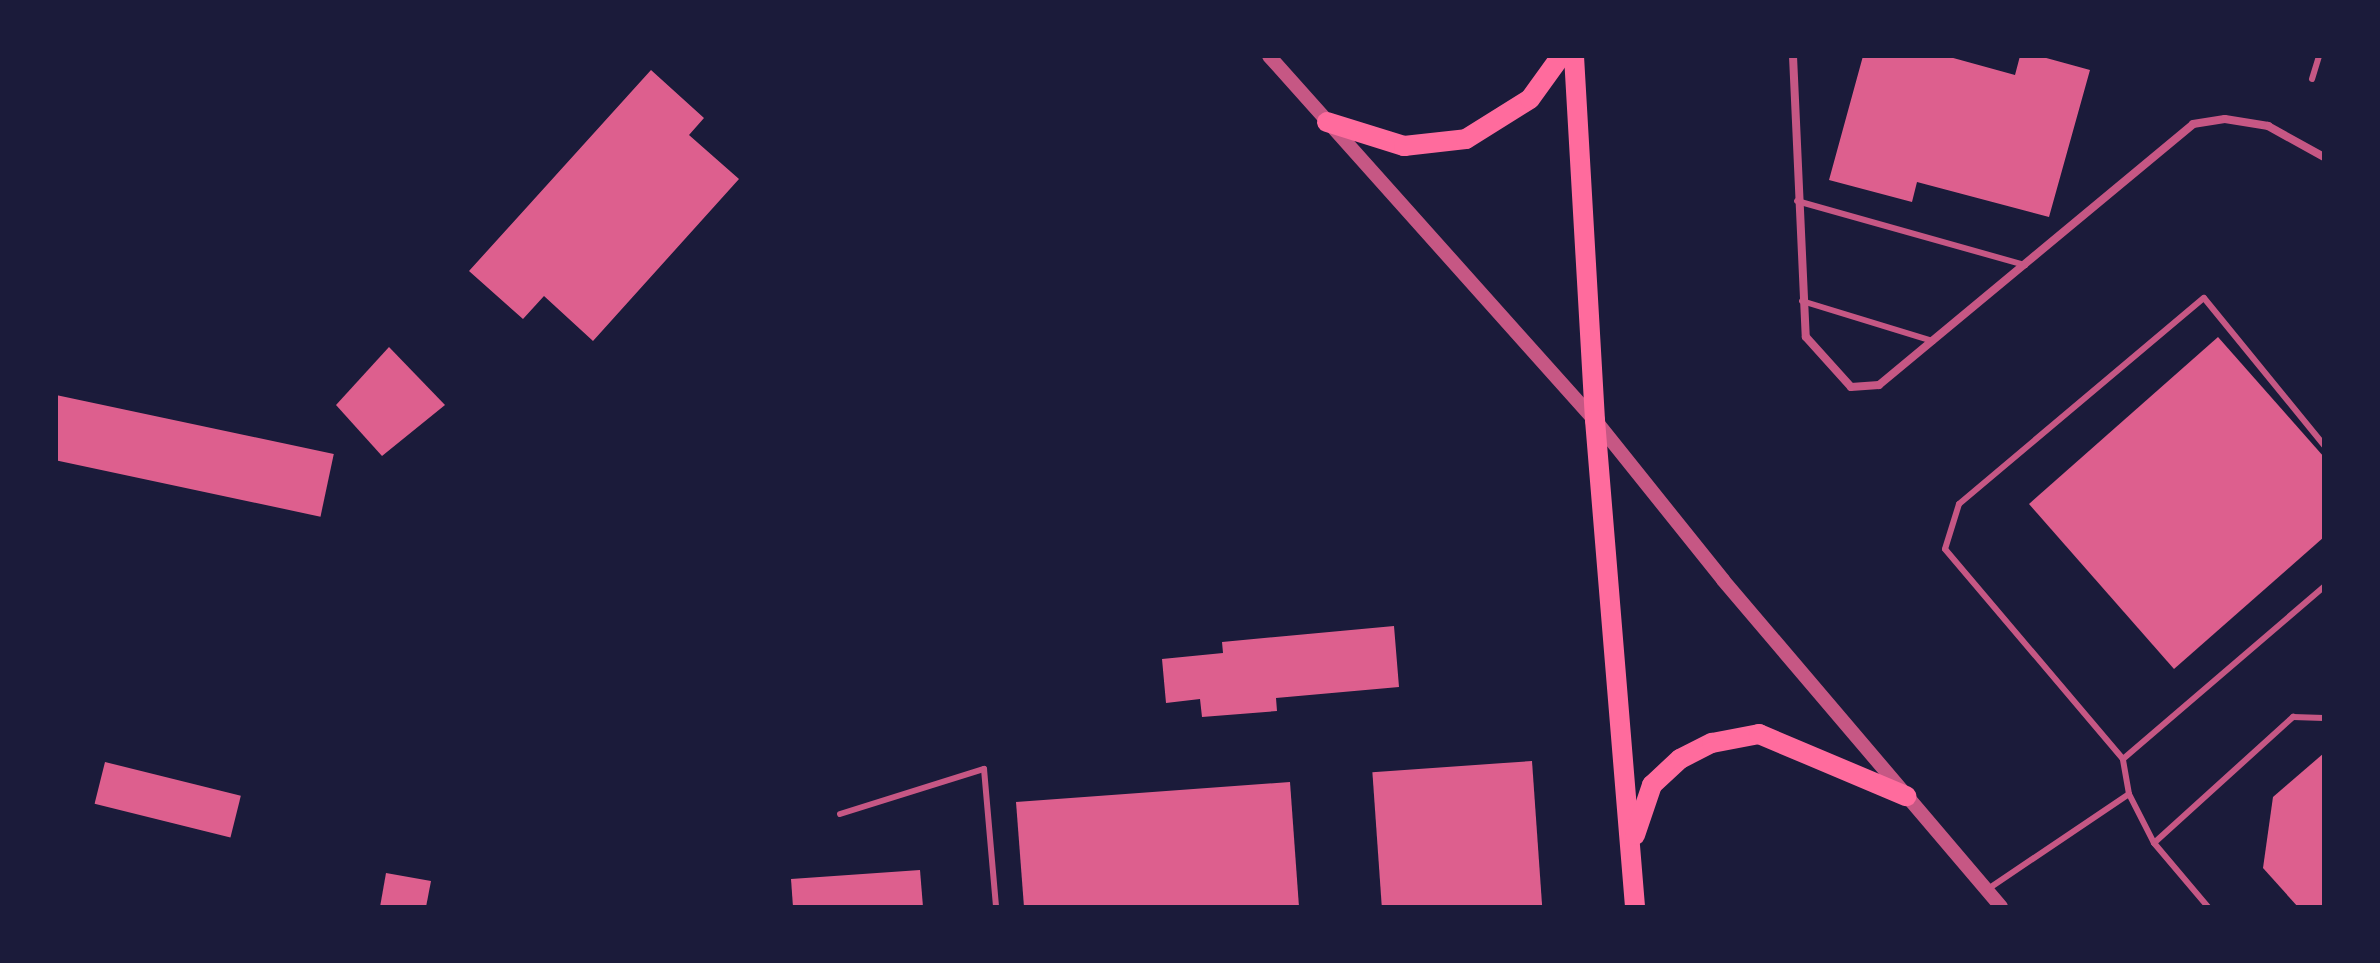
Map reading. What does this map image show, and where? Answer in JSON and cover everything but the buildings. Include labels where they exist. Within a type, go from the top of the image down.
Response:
[{"type":"main road","points":[[1327,122],[1404,146],[1466,139],[1530,99],[1561,56]]},
{"type":"main road","points":[[1574,56],[1595,420],[1635,907]]},
{"type":"main road","points":[[1577,113],[1587,56]]},
{"type":"main road","points":[[1631,855],[1652,785],[1680,759],[1712,743],[1759,734],[1906,796]]},
{"type":"street","points":[[1269,56],[1595,420],[2001,907]]},
{"type":"street","points":[[1793,56],[1801,301],[1806,337],[1851,387],[1879,385],[2025,265],[2165,141],[2193,124],[2225,119],[2268,126],[2324,157]]},
{"type":"lane","points":[[2312,79],[2319,56]]},
{"type":"lane","points":[[1797,201],[2025,265]]},
{"type":"lane","points":[[2208,907],[2154,843],[2129,794],[2123,759],[1945,549],[1959,504],[2204,298],[2324,445]]},
{"type":"lane","points":[[1801,301],[1933,341]]},
{"type":"lane","points":[[2123,759],[2324,587]]},
{"type":"lane","points":[[2154,843],[2293,717],[2324,718]]},
{"type":"lane","points":[[840,814],[984,769],[996,907]]},
{"type":"lane","points":[[1988,889],[2129,794]]}]
